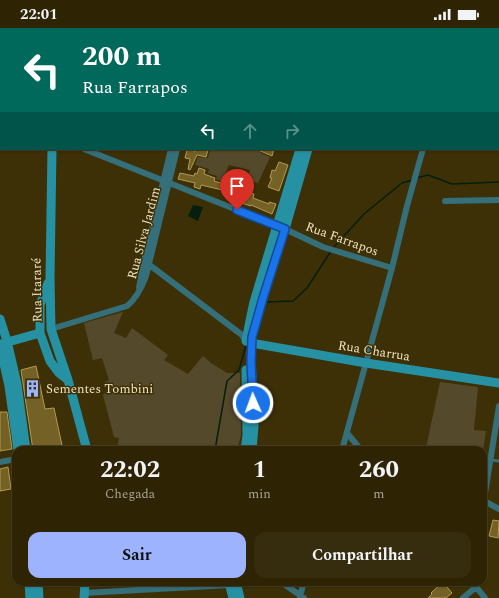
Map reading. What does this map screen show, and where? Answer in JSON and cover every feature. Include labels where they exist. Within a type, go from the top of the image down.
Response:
[{"type":"street","name":"Rua Itararé","points":[[52,150],[50,278],[51,329],[68,380],[86,446]]},
{"type":"street","name":"Rua Farrapos","points":[[87,150],[281,228],[323,247],[392,268]]},
{"type":"street","name":"Rua Silva Jardim","points":[[166,181],[171,150]]},
{"type":"street","name":"Rua Silva Jardim","points":[[51,329],[127,306],[138,294],[166,181],[177,150]]},
{"type":"street","points":[[343,446],[423,150]]},
{"type":"street","points":[[245,446],[248,338],[254,302],[281,228],[303,152]]},
{"type":"street","points":[[445,201],[499,200]]},
{"type":"street","points":[[146,262],[248,338],[253,391],[254,426],[252,446]]},
{"type":"street","points":[[50,278],[40,305],[40,333],[50,361],[68,380]]},
{"type":"street","points":[[0,319],[2,344],[10,386],[18,446]]},
{"type":"street","points":[[2,344],[40,333]]},
{"type":"street","name":"Rua Charrua","points":[[248,338],[294,348],[439,371],[499,383]]},
{"type":"street","points":[[2,344],[17,384],[25,446]]},
{"type":"street","name":"Rua Charrua","points":[[466,376],[499,378]]},
{"type":"street","points":[[487,478],[499,406]]},
{"type":"street","points":[[347,433],[358,446]]},
{"type":"street","points":[[0,462],[12,459]]},
{"type":"street","points":[[487,504],[499,509]]},
{"type":"street","points":[[29,586],[30,598]]},
{"type":"street","points":[[38,586],[39,598]]},
{"type":"street","points":[[84,595],[196,586]]},
{"type":"street","points":[[232,598],[233,586]]},
{"type":"street","points":[[234,586],[240,598]]},
{"type":"street","points":[[287,586],[302,597],[303,586]]},
{"type":"street","points":[[463,598],[473,586]]},
{"type":"street","points":[[475,586],[485,598]]},
{"type":"lane","points":[[490,460],[499,461]]},
{"type":"shaded area","points":[[210,150],[262,150],[261,153],[270,157],[258,183],[247,180],[250,170],[229,165],[222,182],[216,179],[217,176],[208,173],[209,169],[195,165],[198,157],[208,158]]},
{"type":"shaded area","points":[[193,205],[203,207],[198,221],[188,216]]},
{"type":"shaded area","points":[[123,312],[114,333],[126,338],[132,328],[168,355],[164,360],[188,374],[203,356],[227,373],[240,373],[241,435],[238,446],[118,446],[119,438],[114,437],[103,395],[108,390],[105,382],[109,380],[102,358],[93,360],[84,323]]},
{"type":"shaded area","points":[[440,382],[478,387],[474,430],[486,431],[484,446],[426,446]]},
{"type":"building","points":[[187,150],[208,150],[206,157],[197,155],[190,170],[188,169],[190,159],[185,158]]},
{"type":"building","points":[[258,150],[274,150],[272,156]]},
{"type":"building","points":[[279,162],[288,165],[279,191],[268,187],[272,178],[270,178],[272,170],[275,171]]},
{"type":"building","points":[[199,168],[205,170],[204,174],[215,178],[214,181],[224,184],[227,173],[237,177],[238,173],[246,176],[243,190],[232,187],[231,192],[201,185],[200,189],[194,187],[195,183],[178,179],[180,173],[194,176],[195,173],[197,174]]},
{"type":"building","points":[[245,192],[254,194],[253,198],[269,204],[269,202],[276,204],[272,214],[251,205],[241,203]]},
{"type":"building","name":"Sementes Tombini","points":[[36,366],[45,409],[54,408],[62,446],[32,446],[21,370]]},
{"type":"building","points":[[0,412],[7,412],[12,449],[0,451]]},
{"type":"building","points":[[8,467],[11,489],[0,491],[0,469]]},
{"type":"building","points":[[493,520],[499,521],[498,538],[489,536]]},
{"type":"building","points":[[439,586],[446,586],[452,593],[446,598],[428,598],[432,594],[431,593]]},
{"type":"waterway","points":[[416,178],[428,175],[452,184],[499,182]]},
{"type":"waterway","points":[[333,248],[364,214],[402,183],[413,180]]},
{"type":"waterway","points":[[266,302],[293,301],[307,288],[331,251]]},
{"type":"waterway","points":[[216,446],[227,381],[239,370],[246,345]]},
{"type":"place","name":"Sementes Tombini","points":[[33,389]]},
{"type":"route","points":[[237,210],[285,229],[252,337],[251,362],[253,403]]}]
